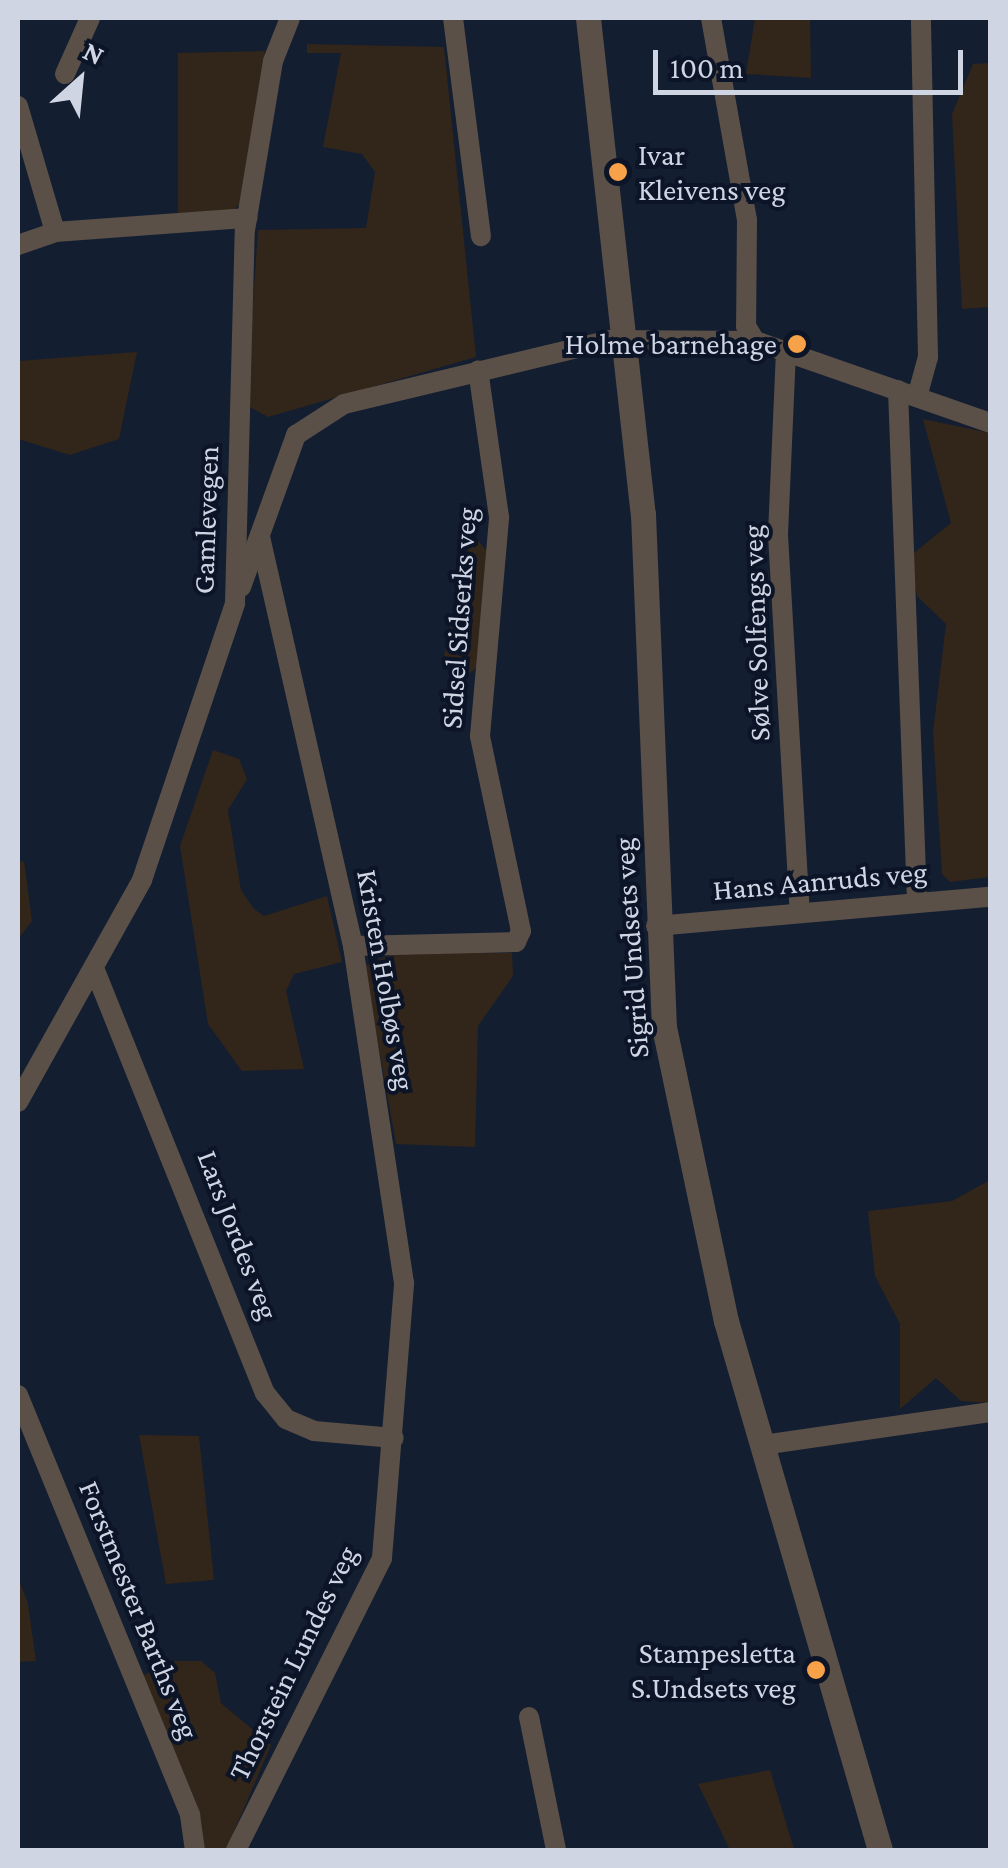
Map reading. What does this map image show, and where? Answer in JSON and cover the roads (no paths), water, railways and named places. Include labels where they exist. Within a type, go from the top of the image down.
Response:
[{"type":"street","points":[[64,74],[90,18]]},
{"type":"street","name":"Gamlevegen","points":[[18,1102],[94,968],[180,788],[236,603],[236,348],[247,218],[273,61],[290,18]]},
{"type":"street","points":[[453,18],[481,236]]},
{"type":"street","name":"Sigrid Undsets veg","points":[[588,18],[624,338],[652,674],[656,926],[664,1027],[697,1205],[880,1850]]},
{"type":"street","points":[[711,18],[747,220],[746,326],[755,341]]},
{"type":"street","points":[[917,902],[907,394],[928,341],[922,18]]},
{"type":"street","points":[[18,106],[55,232]]},
{"type":"street","points":[[18,245],[55,232],[247,218]]},
{"type":"street","points":[[236,603],[296,435],[344,404],[478,370],[624,338],[755,341],[990,423]]},
{"type":"street","name":"Sølve Solfengs veg","points":[[786,351],[778,535],[800,912]]},
{"type":"street","name":"Sidsel Sidserks veg","points":[[353,946],[516,942],[521,930],[480,736],[499,517],[478,370]]},
{"type":"street","name":"Kristen Holbøs veg","points":[[260,538],[353,946],[404,1283],[394,1438]]},
{"type":"street","name":"Hans Aanruds veg","points":[[656,926],[990,897]]},
{"type":"street","name":"Lars Jordes veg","points":[[94,968],[265,1393],[286,1419],[314,1431],[394,1438]]},
{"type":"street","name":"Forstmester Barths veg","points":[[18,1395],[190,1815],[195,1850]]},
{"type":"street","points":[[762,1445],[990,1412]]},
{"type":"street","name":"Thorstein Lundes veg","points":[[236,1850],[382,1558],[394,1438]]},
{"type":"street","points":[[529,1717],[556,1850]]},
{"type":"place","name":"Ivar Kleivens veg","points":[[618,172]]},
{"type":"place","name":"Holme barnehage","points":[[797,344]]},
{"type":"place","name":"Stampesletta S.Undsets veg","points":[[816,1670]]}]
